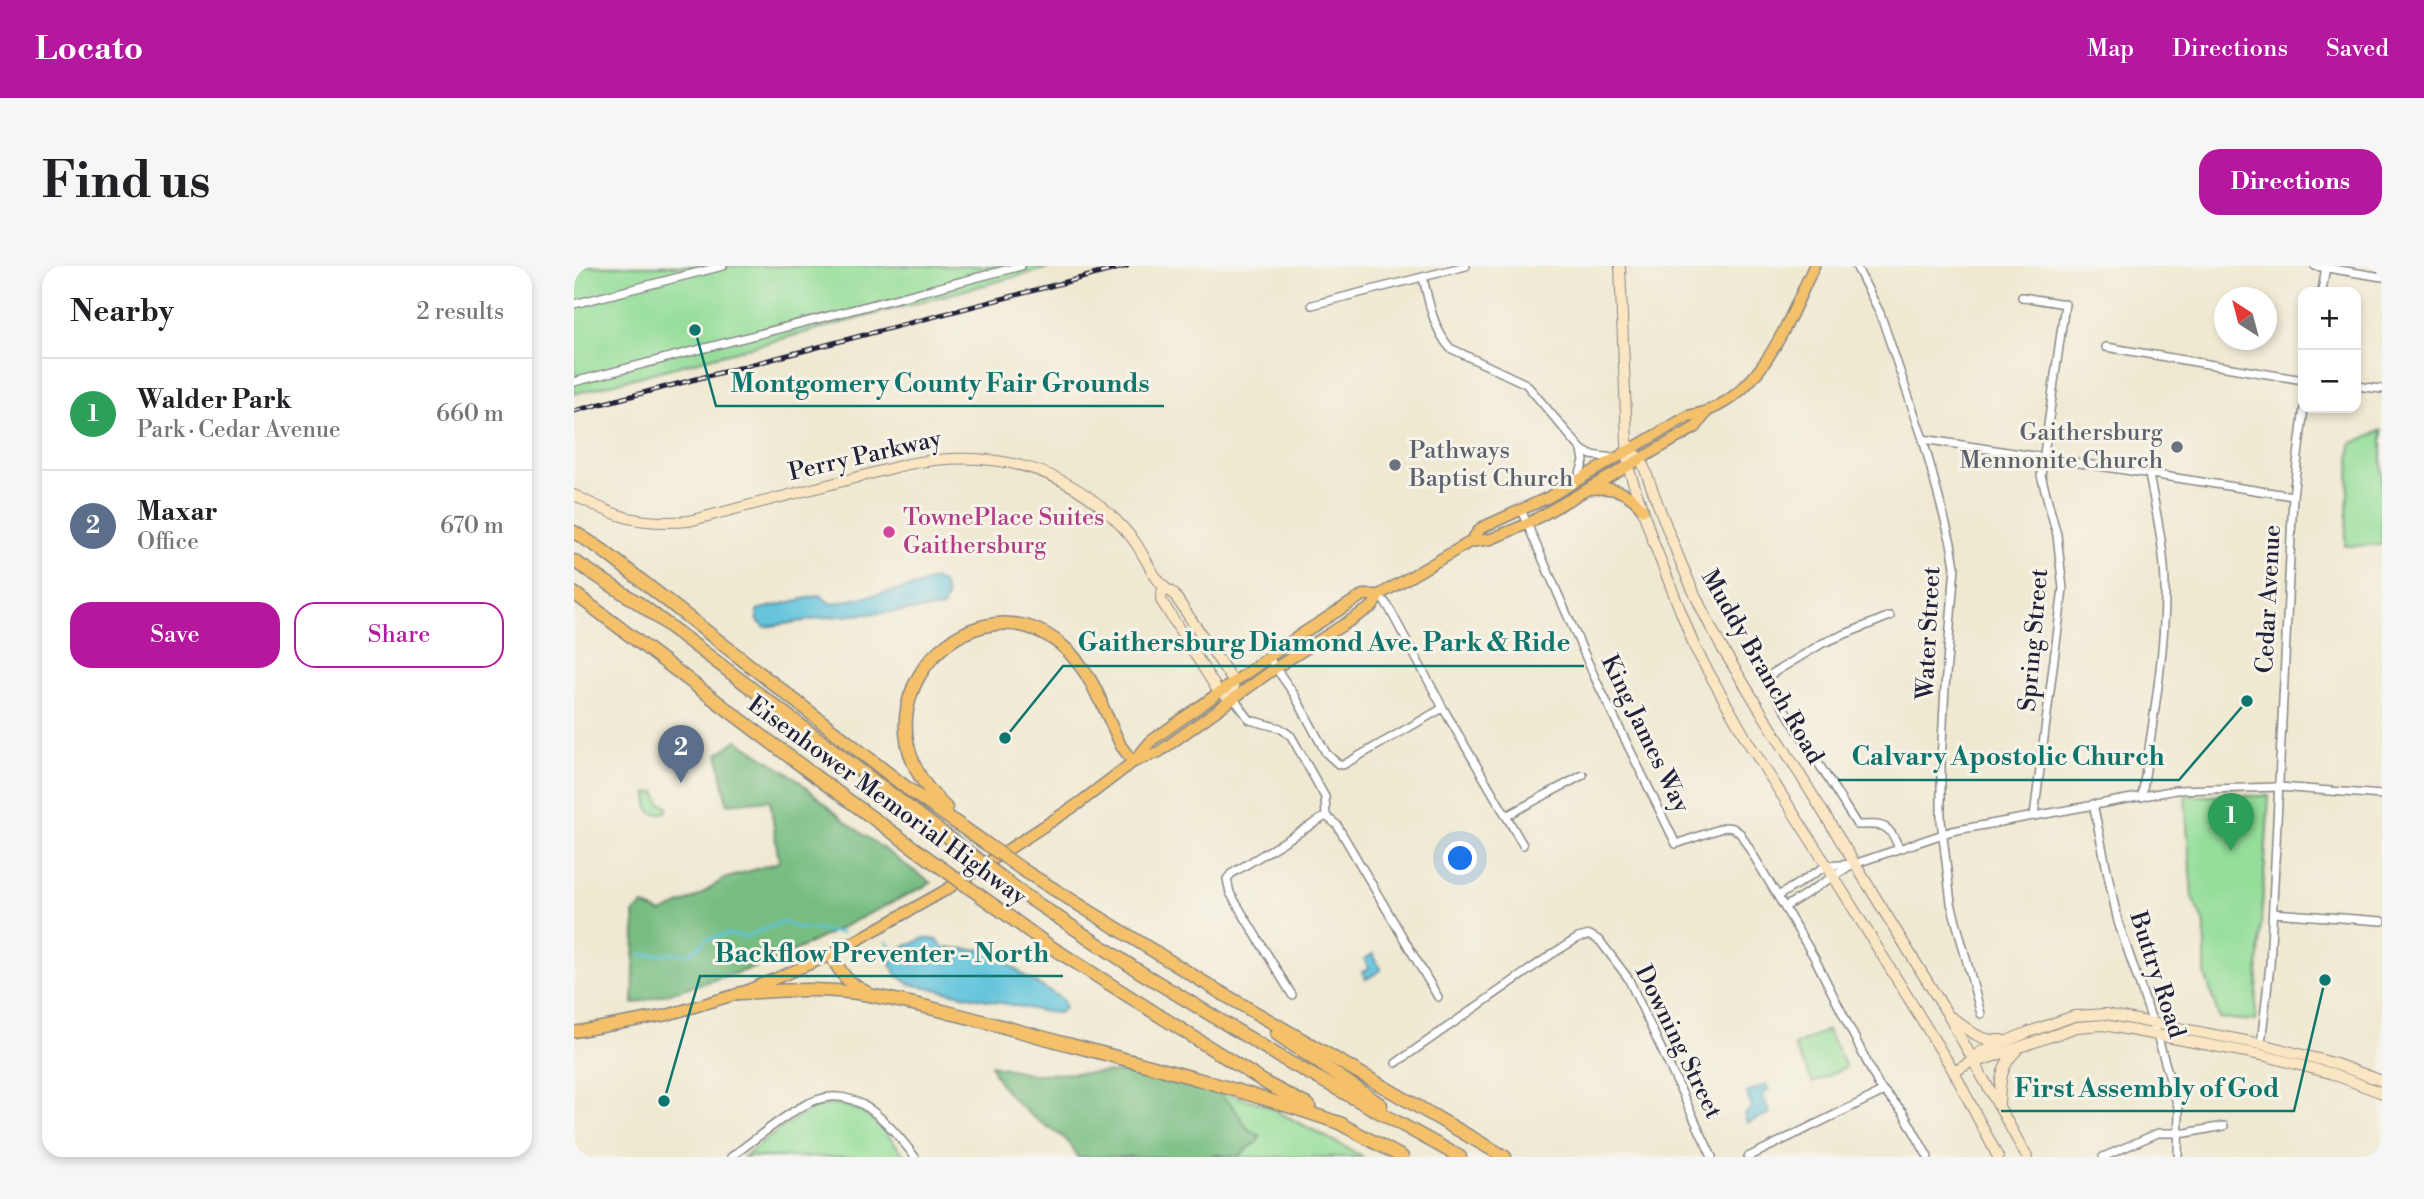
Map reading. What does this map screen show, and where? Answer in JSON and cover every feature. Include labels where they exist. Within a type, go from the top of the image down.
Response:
[{"type":"highway","points":[[574,532],[601,549],[908,789],[1023,870],[1383,1088],[1506,1157]]},
{"type":"highway","points":[[574,561],[640,604],[1026,896],[1137,970],[1287,1061],[1461,1157]]},
{"type":"highway","name":"Eisenhower Memorial Highway","points":[[574,593],[819,779],[1048,945],[1258,1077],[1402,1157]]},
{"type":"highway","points":[[981,840],[939,802],[924,782],[915,766],[908,742],[908,702],[919,674],[935,652],[957,636],[988,625],[1000,623],[1032,628],[1063,645],[1077,659],[1100,700]]},
{"type":"highway","points":[[1134,939],[1446,1149]]},
{"type":"highway","points":[[831,956],[839,971],[853,986],[872,995]]},
{"type":"highway","points":[[741,993],[798,990],[872,995],[1269,1098],[1342,1124]]},
{"type":"main road","points":[[574,1032],[667,1015],[741,993],[831,956],[946,890],[1078,804],[1133,762],[1151,741],[1218,691],[1363,595],[1379,594],[1471,542],[1491,539],[1527,524],[1696,427],[1706,413],[1740,389],[1771,354],[1814,266]]},
{"type":"main road","points":[[1471,542],[1481,528],[1578,480],[1688,416],[1706,413]]},
{"type":"main road","points":[[1587,490],[1619,490],[1637,501],[1643,510]]},
{"type":"main road","points":[[1133,762],[1159,752],[1277,667],[1373,606],[1379,594]]},
{"type":"main road","points":[[1100,700],[1121,746],[1133,762]]},
{"type":"street","points":[[574,304],[723,266]]},
{"type":"street","points":[[984,266],[986,276]]},
{"type":"street","points":[[574,382],[1021,266]]},
{"type":"street","points":[[1312,305],[1466,266]]},
{"type":"street","name":"Muddy Branch Road","points":[[1620,266],[1628,467],[1672,594],[1709,675],[1954,1072],[1998,1157]]},
{"type":"street","name":"Water Street","points":[[1856,266],[1880,313],[1923,439],[1955,567],[1941,762],[1942,834],[1951,903],[1981,1014]]},
{"type":"street","points":[[2315,266],[2382,277]]},
{"type":"street","points":[[2323,287],[2326,267]]},
{"type":"street","points":[[1423,278],[1433,316],[1442,339],[1450,348],[1526,384],[1582,450],[1591,455],[1613,458]]},
{"type":"street","name":"Spring Street","points":[[2022,297],[2065,304],[2041,475],[2057,536],[2063,590],[2035,816]]},
{"type":"street","points":[[2106,347],[2298,379]]},
{"type":"street","points":[[2361,387],[2382,389]]},
{"type":"street","name":"Cedar Avenue","points":[[2261,1044],[2268,1000],[2293,496],[2303,413]]},
{"type":"street","points":[[1923,439],[2293,496]]},
{"type":"street","points":[[1578,480],[1584,461],[1582,450]]},
{"type":"street","points":[[1628,450],[1641,459]]},
{"type":"street","name":"Perry Parkway","points":[[574,495],[626,519],[657,523],[689,521],[908,464],[958,457],[997,460],[1050,475],[1102,506],[1138,545],[1163,588],[1172,593],[1233,681]]},
{"type":"street","name":"Muddy Branch Road","points":[[1641,459],[1682,567],[1705,618],[1948,1015],[2027,1157]]},
{"type":"street","points":[[2142,797],[2162,648],[2165,596],[2163,550],[2149,475]]},
{"type":"street","name":"King James Way","points":[[1521,510],[1595,678],[1676,844],[1725,827],[1740,833],[1833,993],[1882,1092],[1903,1112],[1928,1157]]},
{"type":"street","name":"Perry Parkway","points":[[1163,588],[1161,600],[1218,691]]},
{"type":"street","points":[[1379,594],[1523,845]]},
{"type":"street","points":[[1890,616],[1823,643],[1765,678],[1857,825],[1888,827],[1899,848]]},
{"type":"street","points":[[1268,657],[1277,667],[1326,754],[1333,762],[1343,765],[1443,708]]},
{"type":"street","points":[[1233,681],[1234,699]]},
{"type":"street","points":[[1218,691],[1234,699],[1250,720],[1280,727],[1291,736],[1325,797],[1326,816],[1337,825],[1438,997]]},
{"type":"street","points":[[1506,816],[1583,775]]},
{"type":"street","points":[[1785,907],[1854,864],[1899,848],[1942,834],[2093,804],[2176,790],[2279,787],[2382,795]]},
{"type":"street","name":"Buttry Road","points":[[2093,804],[2118,922],[2157,1035],[2179,1110],[2178,1157]]},
{"type":"street","points":[[1292,995],[1230,893],[1227,879],[1326,816]]},
{"type":"street","points":[[1778,896],[1826,866],[1854,864]]},
{"type":"street","points":[[2273,913],[2382,921]]},
{"type":"street","name":"Downing Street","points":[[1396,1063],[1552,954],[1578,938],[1590,935],[1600,941],[1628,978],[1712,1157]]},
{"type":"street","points":[[1954,1072],[1974,1060],[1980,1052],[2066,1018],[2106,1014],[2261,1044],[2333,1063],[2382,1082]]},
{"type":"street","points":[[1948,1015],[1975,1035],[1993,1041],[2009,1040]]},
{"type":"street","points":[[1974,1060],[1983,1060],[2069,1030],[2104,1026],[2303,1065],[2382,1093]]},
{"type":"street","points":[[1999,1105],[2000,1078],[2007,1061],[2020,1047]]},
{"type":"street","points":[[1748,1157],[1882,1092]]},
{"type":"street","points":[[731,1157],[800,1106],[814,1099],[831,1096],[856,1101],[870,1109],[892,1129],[915,1157]]},
{"type":"street","points":[[2103,1157],[2151,1135],[2224,1126]]},
{"type":"green space","points":[[574,266],[1056,266],[574,394]]},
{"type":"green space","points":[[2382,430],[2382,545],[2345,546],[2351,444]]},
{"type":"green space","points":[[737,740],[797,779],[846,822],[931,883],[770,963],[633,1004],[634,913],[643,905],[661,913],[697,897],[724,879],[779,862],[770,800],[727,804],[718,754]]},
{"type":"green space","points":[[656,792],[660,803],[668,806],[666,812],[657,814],[651,812],[648,807],[648,793]]},
{"type":"green space","points":[[2185,796],[2269,796],[2255,1021],[2219,1018],[2205,974],[2205,925],[2192,897]]},
{"type":"green space","points":[[1827,1030],[1846,1067],[1813,1083],[1794,1046]]},
{"type":"green space","points":[[991,1065],[1033,1074],[1132,1072],[1200,1085],[1218,1093],[1231,1104],[1248,1129],[1261,1136],[1256,1143],[1236,1157],[1213,1154],[1213,1157],[1077,1157],[1070,1144],[1014,1100],[998,1080]]},
{"type":"green space","points":[[1200,1085],[1265,1105],[1364,1157],[1236,1157],[1256,1143],[1261,1136],[1248,1129],[1231,1104]]},
{"type":"green space","points":[[832,1104],[844,1105],[865,1114],[906,1157],[744,1157],[797,1117]]},
{"type":"green space","points":[[1213,1154],[1236,1157],[1213,1157]]},
{"type":"water","points":[[934,579],[943,584],[947,598],[943,608],[829,617],[765,627],[758,621],[757,610],[820,595],[831,604],[917,586]]},
{"type":"water","points":[[924,938],[937,940],[945,948],[984,950],[999,956],[1026,977],[1062,999],[1065,1007],[1059,1013],[1046,1012],[910,984],[897,975],[890,963],[895,951]]},
{"type":"water","points":[[1373,954],[1381,970],[1366,979],[1362,972],[1369,968],[1364,959]]},
{"type":"water","points":[[1766,1084],[1769,1090],[1762,1095],[1770,1113],[1747,1123],[1744,1115],[1752,1108],[1747,1093]]},
{"type":"waterway","points":[[641,955],[689,954],[708,939],[728,934],[745,937],[780,923],[797,928],[842,933]]},
{"type":"waterway","points":[[886,941],[895,951]]},
{"type":"railway","points":[[574,411],[1127,266]]},
{"type":"place","name":"Montgomery County Fair Grounds","points":[[695,330]]},
{"type":"place","name":"Gaithersburg Mennonite Church","points":[[2177,447]]},
{"type":"place","name":"Pathways Baptist Church","points":[[1395,465]]},
{"type":"place","name":"TownePlace Suites Gaithersburg","points":[[889,532]]},
{"type":"place","name":"Calvary Apostolic Church","points":[[2247,701]]},
{"type":"place","name":"Gaithersburg Diamond Ave. Park & Ride","points":[[1005,738]]},
{"type":"place","name":"Maxar","points":[[681,783]]},
{"type":"place","name":"Walder Park","points":[[2231,851]]},
{"type":"place","name":"First Assembly of God","points":[[2325,980]]},
{"type":"place","name":"Backflow Preventer - North","points":[[664,1101]]}]
